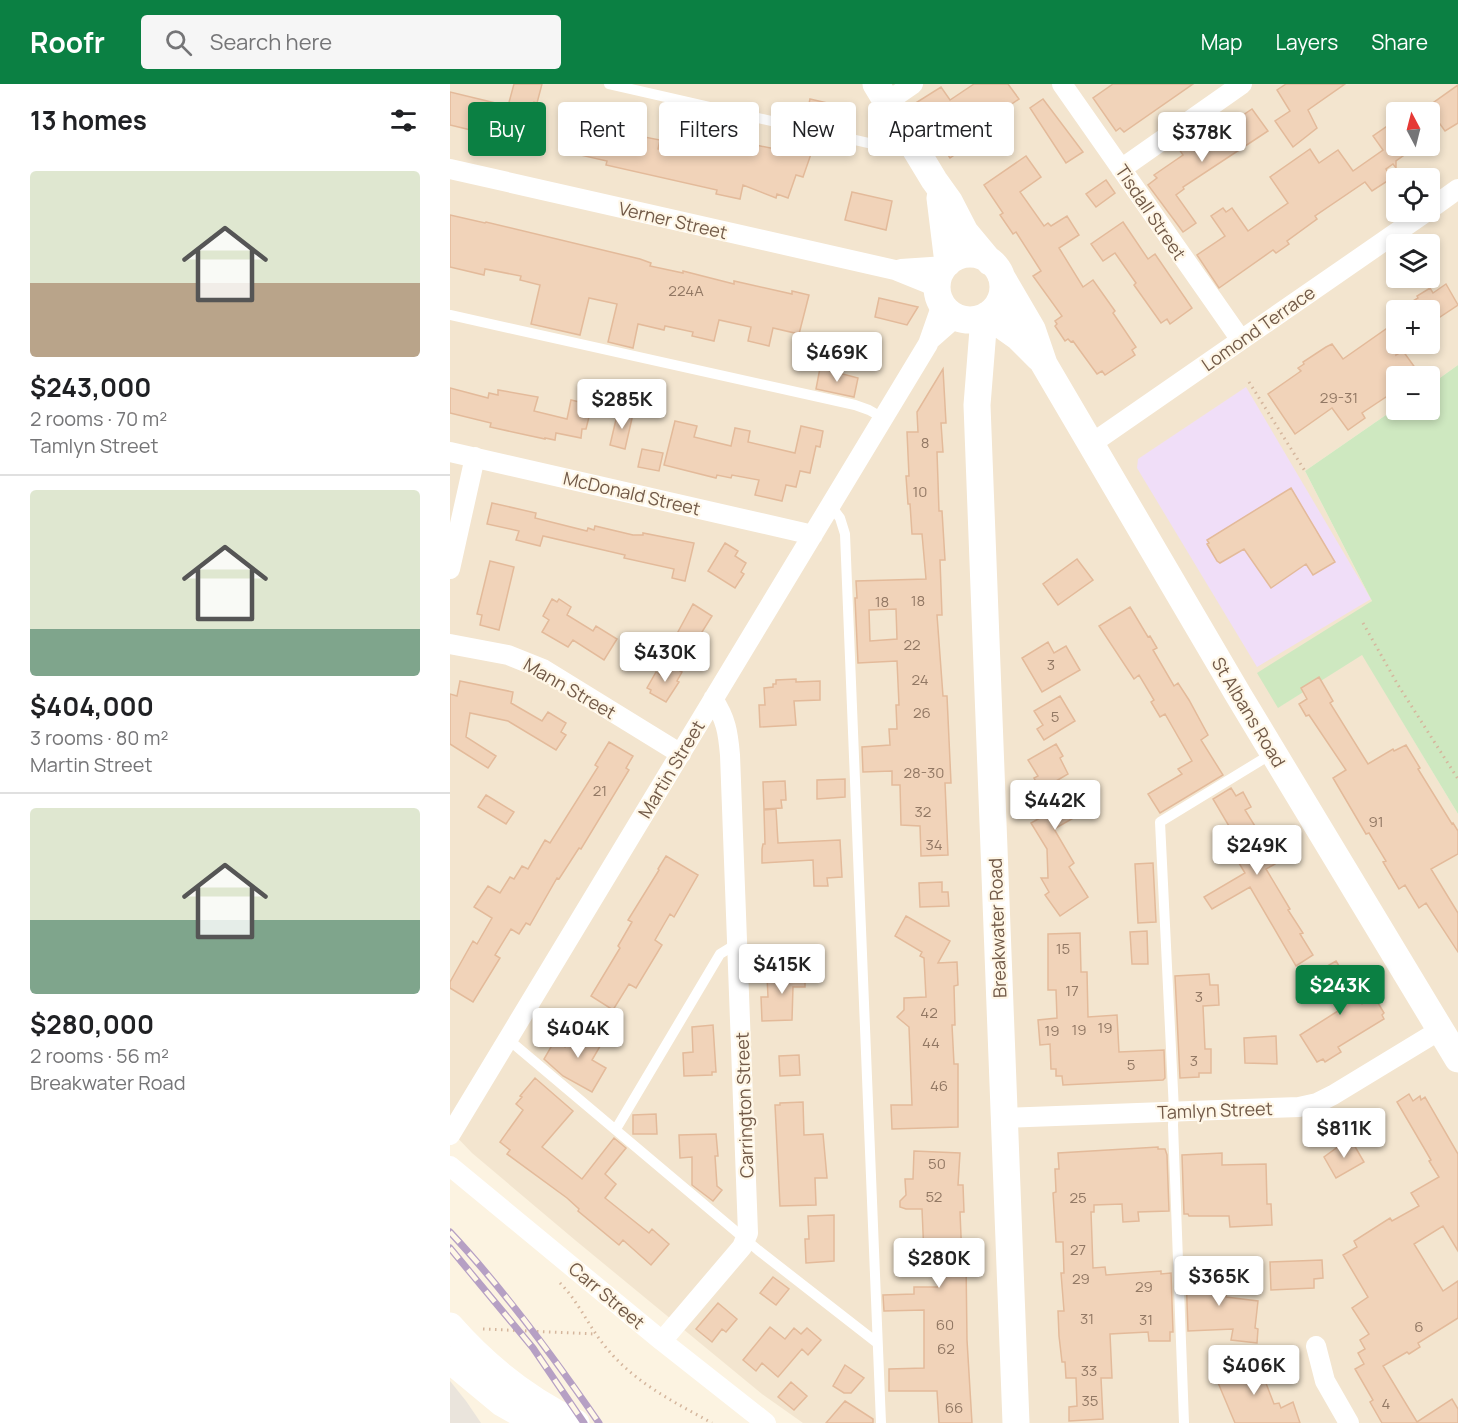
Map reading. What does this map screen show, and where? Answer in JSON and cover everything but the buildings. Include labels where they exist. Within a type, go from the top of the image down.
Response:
[{"type":"street","points":[[881,93],[913,84]]},
{"type":"street","name":"Tisdall Street","points":[[1062,84],[1241,340]]},
{"type":"street","points":[[1121,169],[1242,84]]},
{"type":"street","name":"St Albans Road","points":[[919,156],[950,201],[970,238],[996,269],[1032,328],[1044,364],[1458,1059]]},
{"type":"street","name":"Verner Street","points":[[450,169],[895,270],[958,298]]},
{"type":"street","name":"St Albans Road","points":[[939,188],[958,298],[1018,337],[1044,364]]},
{"type":"street","name":"Lomond Terrace","points":[[1440,202],[1458,189]]},
{"type":"street","name":"Lomond Terrace","points":[[1091,444],[1411,222]]},
{"type":"street","points":[[965,255],[974,255],[996,269],[1002,294],[994,309],[958,298],[965,255]]},
{"type":"street","name":"Martin Street","points":[[450,1135],[929,341],[958,298]]},
{"type":"street","name":"Breakwater Road","points":[[958,298],[977,398],[1016,1423]]},
{"type":"street","name":"McDonald Street","points":[[450,452],[813,535]]},
{"type":"street","points":[[450,569],[475,457]]},
{"type":"street","name":"Mann Street","points":[[450,644],[508,655],[543,669],[681,754]]},
{"type":"street","name":"Carrington Street","points":[[713,699],[723,716],[728,732],[748,1221],[746,1240]]},
{"type":"street","name":"Tamlyn Street","points":[[1005,1118],[1299,1107],[1317,1103],[1440,1030]]},
{"type":"street","name":"Carr Street","points":[[450,1166],[662,1341],[766,1423]]},
{"type":"street","points":[[662,1341],[746,1240]]},
{"type":"street","points":[[450,1326],[470,1348],[502,1376],[540,1403],[576,1423]]},
{"type":"street","points":[[1316,1346],[1324,1382],[1349,1423]]},
{"type":"street","points":[[450,1360],[502,1403],[537,1423]]},
{"type":"lane","points":[[609,84],[868,143]]},
{"type":"lane","points":[[450,315],[855,405],[883,418]]},
{"type":"lane","points":[[831,506],[840,518],[844,534],[881,1423]]},
{"type":"lane","points":[[1184,1423],[1174,1111],[1160,822],[1274,753]]},
{"type":"lane","points":[[616,1130],[720,954],[738,943]]},
{"type":"lane","points":[[509,1040],[746,1240],[876,1342]]},
{"type":"path","points":[[1249,382],[1305,471]]},
{"type":"path","points":[[1363,623],[1398,685],[1458,779]]},
{"type":"path","points":[[557,1280],[576,1302],[595,1334],[618,1361],[646,1385],[712,1423]]},
{"type":"path","points":[[478,1328],[595,1334]]},
{"type":"shaded area","points":[[450,84],[1458,84],[1458,365],[1440,378],[1440,366],[1386,366],[1386,415],[1305,471],[1372,601],[1279,707],[1362,654],[1458,814],[1458,1423],[803,1423],[762,1394],[472,1153],[450,1130]]},
{"type":"shaded area","points":[[1246,387],[1371,599],[1257,667],[1137,468],[1138,459]]},
{"type":"shaded area","points":[[450,1381],[466,1401],[481,1423],[450,1423]]},
{"type":"green space","points":[[1458,365],[1458,814],[1362,655],[1278,708],[1257,673],[1372,601],[1305,471],[1386,415],[1386,420],[1440,420],[1440,378]]},
{"type":"railway","points":[[450,1232],[528,1325],[599,1423]]},
{"type":"railway","points":[[450,1248],[533,1348],[584,1423]]}]
